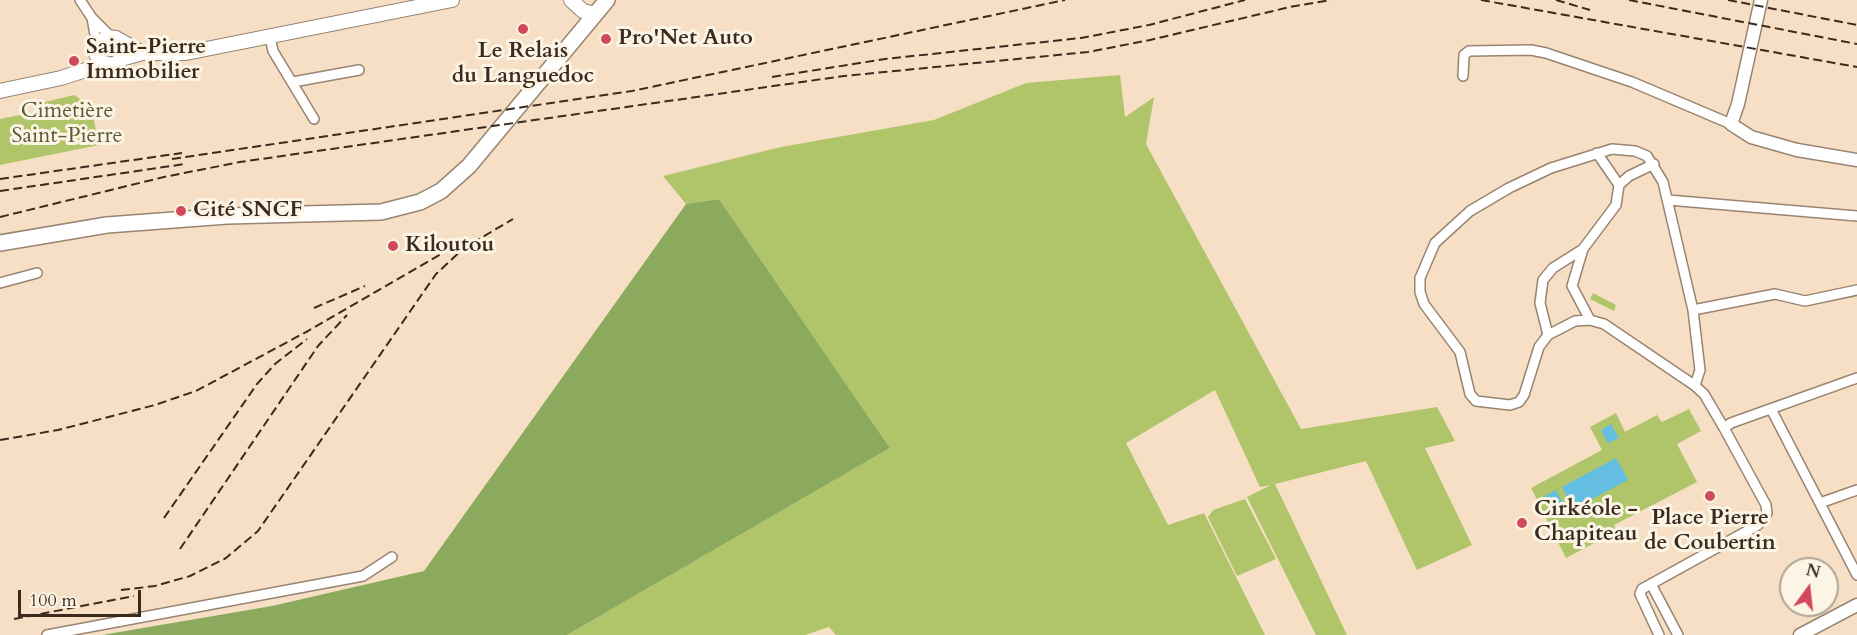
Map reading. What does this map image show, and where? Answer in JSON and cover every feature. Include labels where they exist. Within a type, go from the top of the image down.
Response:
[{"type":"main road","points":[[0,91],[81,72],[104,64],[114,65],[121,59],[142,53],[186,53],[452,0]]},
{"type":"main road","points":[[570,3],[584,11],[604,5]]},
{"type":"main road","points":[[557,60],[578,24],[570,3]]},
{"type":"main road","points":[[0,243],[118,224],[309,212],[323,208],[396,207],[420,202],[441,191],[469,166],[604,5]]},
{"type":"main road","points":[[81,72],[102,39],[115,39],[142,53]]},
{"type":"main road","points":[[115,39],[124,50],[121,59]]},
{"type":"main road","points":[[96,48],[97,58],[104,64]]},
{"type":"street","points":[[80,0],[92,18],[115,39]]},
{"type":"street","points":[[1731,124],[1738,104],[1761,0]]},
{"type":"street","points":[[92,18],[96,48]]},
{"type":"street","points":[[270,36],[273,51],[314,119]]},
{"type":"street","points":[[1463,76],[1464,55],[1468,51],[1531,50],[1546,53],[1632,82],[1731,124],[1751,137],[1797,150],[1857,160]]},
{"type":"street","points":[[293,82],[359,70]]},
{"type":"street","points":[[1659,635],[1640,594],[1642,589],[1764,520],[1766,505],[1724,428],[1704,394],[1694,385],[1604,324],[1590,320],[1575,321],[1548,335],[1539,347],[1524,395],[1519,402],[1510,405],[1476,401],[1470,394],[1460,352],[1424,304],[1420,278],[1435,243],[1470,211],[1509,188],[1551,168],[1612,149],[1635,151],[1647,156],[1654,164],[1668,200],[1693,309],[1700,370],[1694,385]]},
{"type":"street","points":[[1598,153],[1619,185]]},
{"type":"street","points":[[1590,320],[1572,286],[1583,249],[1616,205],[1619,185],[1629,176],[1654,164]]},
{"type":"street","points":[[1668,200],[1857,216]]},
{"type":"street","points":[[1548,335],[1540,303],[1543,280],[1553,268],[1583,249]]},
{"type":"street","points":[[0,283],[37,273]]},
{"type":"street","points":[[1693,309],[1775,294],[1804,301],[1857,290]]},
{"type":"street","points":[[1724,428],[1857,378]]},
{"type":"street","points":[[1772,409],[1857,575]]},
{"type":"street","points":[[1820,502],[1857,490]]},
{"type":"street","points":[[47,635],[363,576],[392,557]]},
{"type":"street","points":[[1651,584],[1678,635]]},
{"type":"street","points":[[1800,635],[1857,605]]},
{"type":"green space","points":[[107,44],[113,44],[117,51],[113,58],[107,58],[103,54],[103,48]]},
{"type":"green space","points":[[1120,75],[1125,117],[1154,97],[1146,144],[1301,429],[1437,407],[1455,441],[1425,448],[1472,545],[1417,570],[1366,461],[1275,484],[1347,635],[1316,635],[1247,497],[1271,485],[1260,487],[1215,390],[1126,443],[1168,525],[1204,513],[1265,635],[836,635],[829,627],[805,635],[567,635],[890,448],[719,199],[686,204],[663,176],[781,147],[934,120],[1026,83]]},
{"type":"green space","name":"Cimetière Saint-Pierre","points":[[74,95],[91,107],[99,145],[0,165],[0,119],[45,110],[45,102]]},
{"type":"green space","points":[[719,199],[890,448],[567,635],[102,635],[272,606],[424,571],[686,204]]},
{"type":"green space","points":[[1593,293],[1616,305],[1614,311],[1590,299]]},
{"type":"green space","points":[[1689,409],[1701,431],[1677,444],[1697,482],[1614,525],[1617,531],[1566,558],[1531,488],[1602,450],[1590,427],[1616,413],[1625,432],[1657,415],[1662,422]]},
{"type":"green space","points":[[1245,499],[1276,559],[1237,576],[1208,517],[1213,510]]},
{"type":"water","points":[[1611,424],[1619,438],[1608,443],[1601,430]]},
{"type":"water","points":[[1616,458],[1628,480],[1573,509],[1562,487]]},
{"type":"water","points":[[1556,490],[1564,505],[1551,512],[1543,497]]},
{"type":"railway","points":[[172,159],[632,91],[1065,0]]},
{"type":"railway","points":[[772,77],[885,59],[1081,38],[1149,25],[1245,0]]},
{"type":"railway","points":[[0,217],[164,177],[240,162],[844,76],[1088,52],[1331,0]]},
{"type":"railway","points":[[1481,0],[1857,67]]},
{"type":"railway","points":[[1556,0],[1590,10]]},
{"type":"railway","points":[[1629,0],[1857,44]]},
{"type":"railway","points":[[1728,0],[1857,25]]},
{"type":"railway","points":[[0,179],[182,153]]},
{"type":"railway","points":[[0,191],[185,164]]},
{"type":"railway","points":[[121,590],[155,586],[190,576],[226,558],[258,531],[436,274],[464,248],[513,219]]},
{"type":"railway","points":[[0,440],[58,430],[155,405],[196,391],[308,331],[460,243]]},
{"type":"railway","points":[[314,308],[365,286]]},
{"type":"railway","points":[[180,549],[318,346],[347,315]]},
{"type":"railway","points":[[164,518],[257,384],[275,364],[307,339]]},
{"type":"railway","points":[[14,619],[134,596]]},
{"type":"place","name":"Le Relais du Languedoc","points":[[523,29]]},
{"type":"place","name":"Pro'Net Auto","points":[[606,39]]},
{"type":"place","name":"Saint-Pierre Immobilier","points":[[74,61]]},
{"type":"place","name":"Cité SNCF","points":[[181,211]]},
{"type":"place","name":"Kiloutou","points":[[393,246]]},
{"type":"place","name":"Place Pierre de Coubertin","points":[[1710,496]]},
{"type":"place","name":"Cirkéole - Chapiteau","points":[[1522,523]]}]
